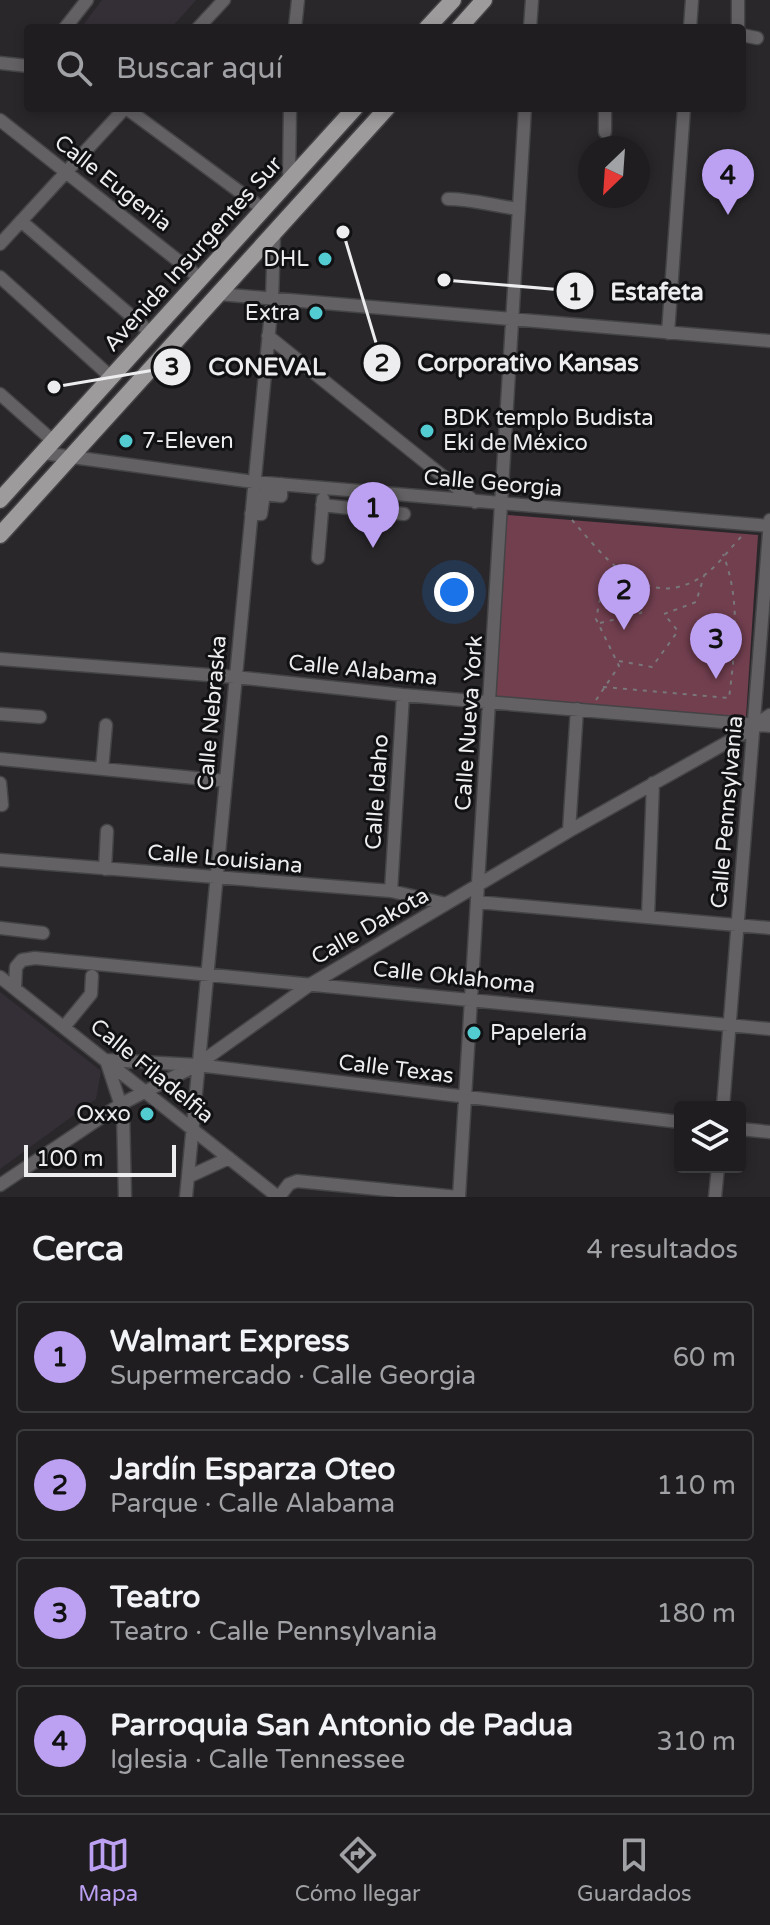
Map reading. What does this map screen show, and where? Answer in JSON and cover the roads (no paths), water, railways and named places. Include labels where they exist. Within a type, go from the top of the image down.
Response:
[{"type":"main road","points":[[431,24],[453,0]]},
{"type":"main road","points":[[463,24],[484,0]]},
{"type":"main road","name":"Avenida Insurgentes Sur","points":[[0,500],[351,112]]},
{"type":"main road","name":"Avenida Insurgentes Sur","points":[[0,535],[383,112]]},
{"type":"street","points":[[68,24],[87,0]]},
{"type":"street","points":[[202,24],[224,0]]},
{"type":"street","points":[[295,24],[298,0]]},
{"type":"street","points":[[530,24],[532,0]]},
{"type":"street","points":[[690,24],[692,0]]},
{"type":"street","points":[[738,0],[738,24]]},
{"type":"street","points":[[746,36],[757,38]]},
{"type":"street","points":[[0,63],[24,66]]},
{"type":"street","points":[[0,244],[122,112]]},
{"type":"street","points":[[131,112],[263,209]]},
{"type":"street","points":[[289,181],[290,112]]},
{"type":"street","name":"Calle Nueva York","points":[[458,1197],[492,701],[525,112]]},
{"type":"street","points":[[605,112],[605,132]]},
{"type":"street","points":[[668,333],[684,112]]},
{"type":"street","name":"Calle Eugenia","points":[[0,120],[200,278]]},
{"type":"street","points":[[448,199],[471,199],[486,205],[519,209]]},
{"type":"street","points":[[21,221],[151,333]]},
{"type":"street","name":"Calle Nebraska","points":[[186,1197],[272,301],[274,233]]},
{"type":"street","points":[[0,277],[111,377]]},
{"type":"street","points":[[218,294],[770,341]]},
{"type":"street","points":[[268,336],[475,502]]},
{"type":"street","points":[[0,394],[48,447]]},
{"type":"street","name":"Calle Georgia","points":[[48,447],[71,457],[254,482],[770,524]]},
{"type":"street","points":[[251,514],[261,514],[264,494],[281,496],[281,484]]},
{"type":"street","points":[[318,558],[324,488]]},
{"type":"street","points":[[322,505],[404,514]]},
{"type":"street","name":"Calle Pennsylvania","points":[[724,1101],[770,524]]},
{"type":"street","name":"Calle Alabama","points":[[0,659],[235,677],[403,695],[770,726]]},
{"type":"street","name":"Calle Idaho","points":[[391,891],[403,695]]},
{"type":"street","points":[[569,831],[577,709]]},
{"type":"street","points":[[0,714],[40,717]]},
{"type":"street","name":"Calle Dakota","points":[[0,1185],[121,1104],[197,1065],[311,984],[770,715]]},
{"type":"street","points":[[102,769],[106,725]]},
{"type":"street","points":[[0,759],[226,781]]},
{"type":"street","points":[[0,783],[2,805]]},
{"type":"street","points":[[648,917],[653,783]]},
{"type":"street","points":[[105,869],[107,831]]},
{"type":"street","name":"Calle Louisiana","points":[[0,860],[391,891],[446,904]]},
{"type":"street","points":[[477,902],[770,928]]},
{"type":"street","points":[[0,928],[43,933]]},
{"type":"street","name":"Calle Oklahoma","points":[[15,989],[16,967],[22,960],[35,958],[770,1029]]},
{"type":"street","points":[[64,1027],[91,994],[92,976]]},
{"type":"street","name":"Calle Filadelfia","points":[[0,977],[279,1197]]},
{"type":"street","points":[[106,1060],[121,1104],[125,1197]]},
{"type":"street","name":"Calle Texas","points":[[106,1060],[197,1065],[674,1121]]},
{"type":"street","points":[[746,1130],[770,1132]]},
{"type":"street","points":[[188,1177],[229,1158]]},
{"type":"street","points":[[715,1197],[717,1173]]},
{"type":"street","points":[[279,1197],[289,1184],[297,1181],[458,1197]]},
{"type":"place","name":"Parroquia San Antonio de Padua","points":[[728,215]]},
{"type":"place","name":"Corporativo Kansas","points":[[343,232]]},
{"type":"place","name":"DHL","points":[[325,259]]},
{"type":"place","name":"Estafeta","points":[[444,280]]},
{"type":"place","name":"Extra","points":[[316,313]]},
{"type":"place","name":"CONEVAL","points":[[54,387]]},
{"type":"place","name":"BDK templo Budista Eki de México","points":[[427,431]]},
{"type":"place","name":"7-Eleven","points":[[126,441]]},
{"type":"place","name":"Walmart Express","points":[[373,548]]},
{"type":"place","name":"Jardín Esparza Oteo","points":[[624,630]]},
{"type":"place","name":"Teatro","points":[[716,679]]},
{"type":"place","name":"Papelería","points":[[474,1033]]},
{"type":"place","name":"Oxxo","points":[[147,1114]]}]
